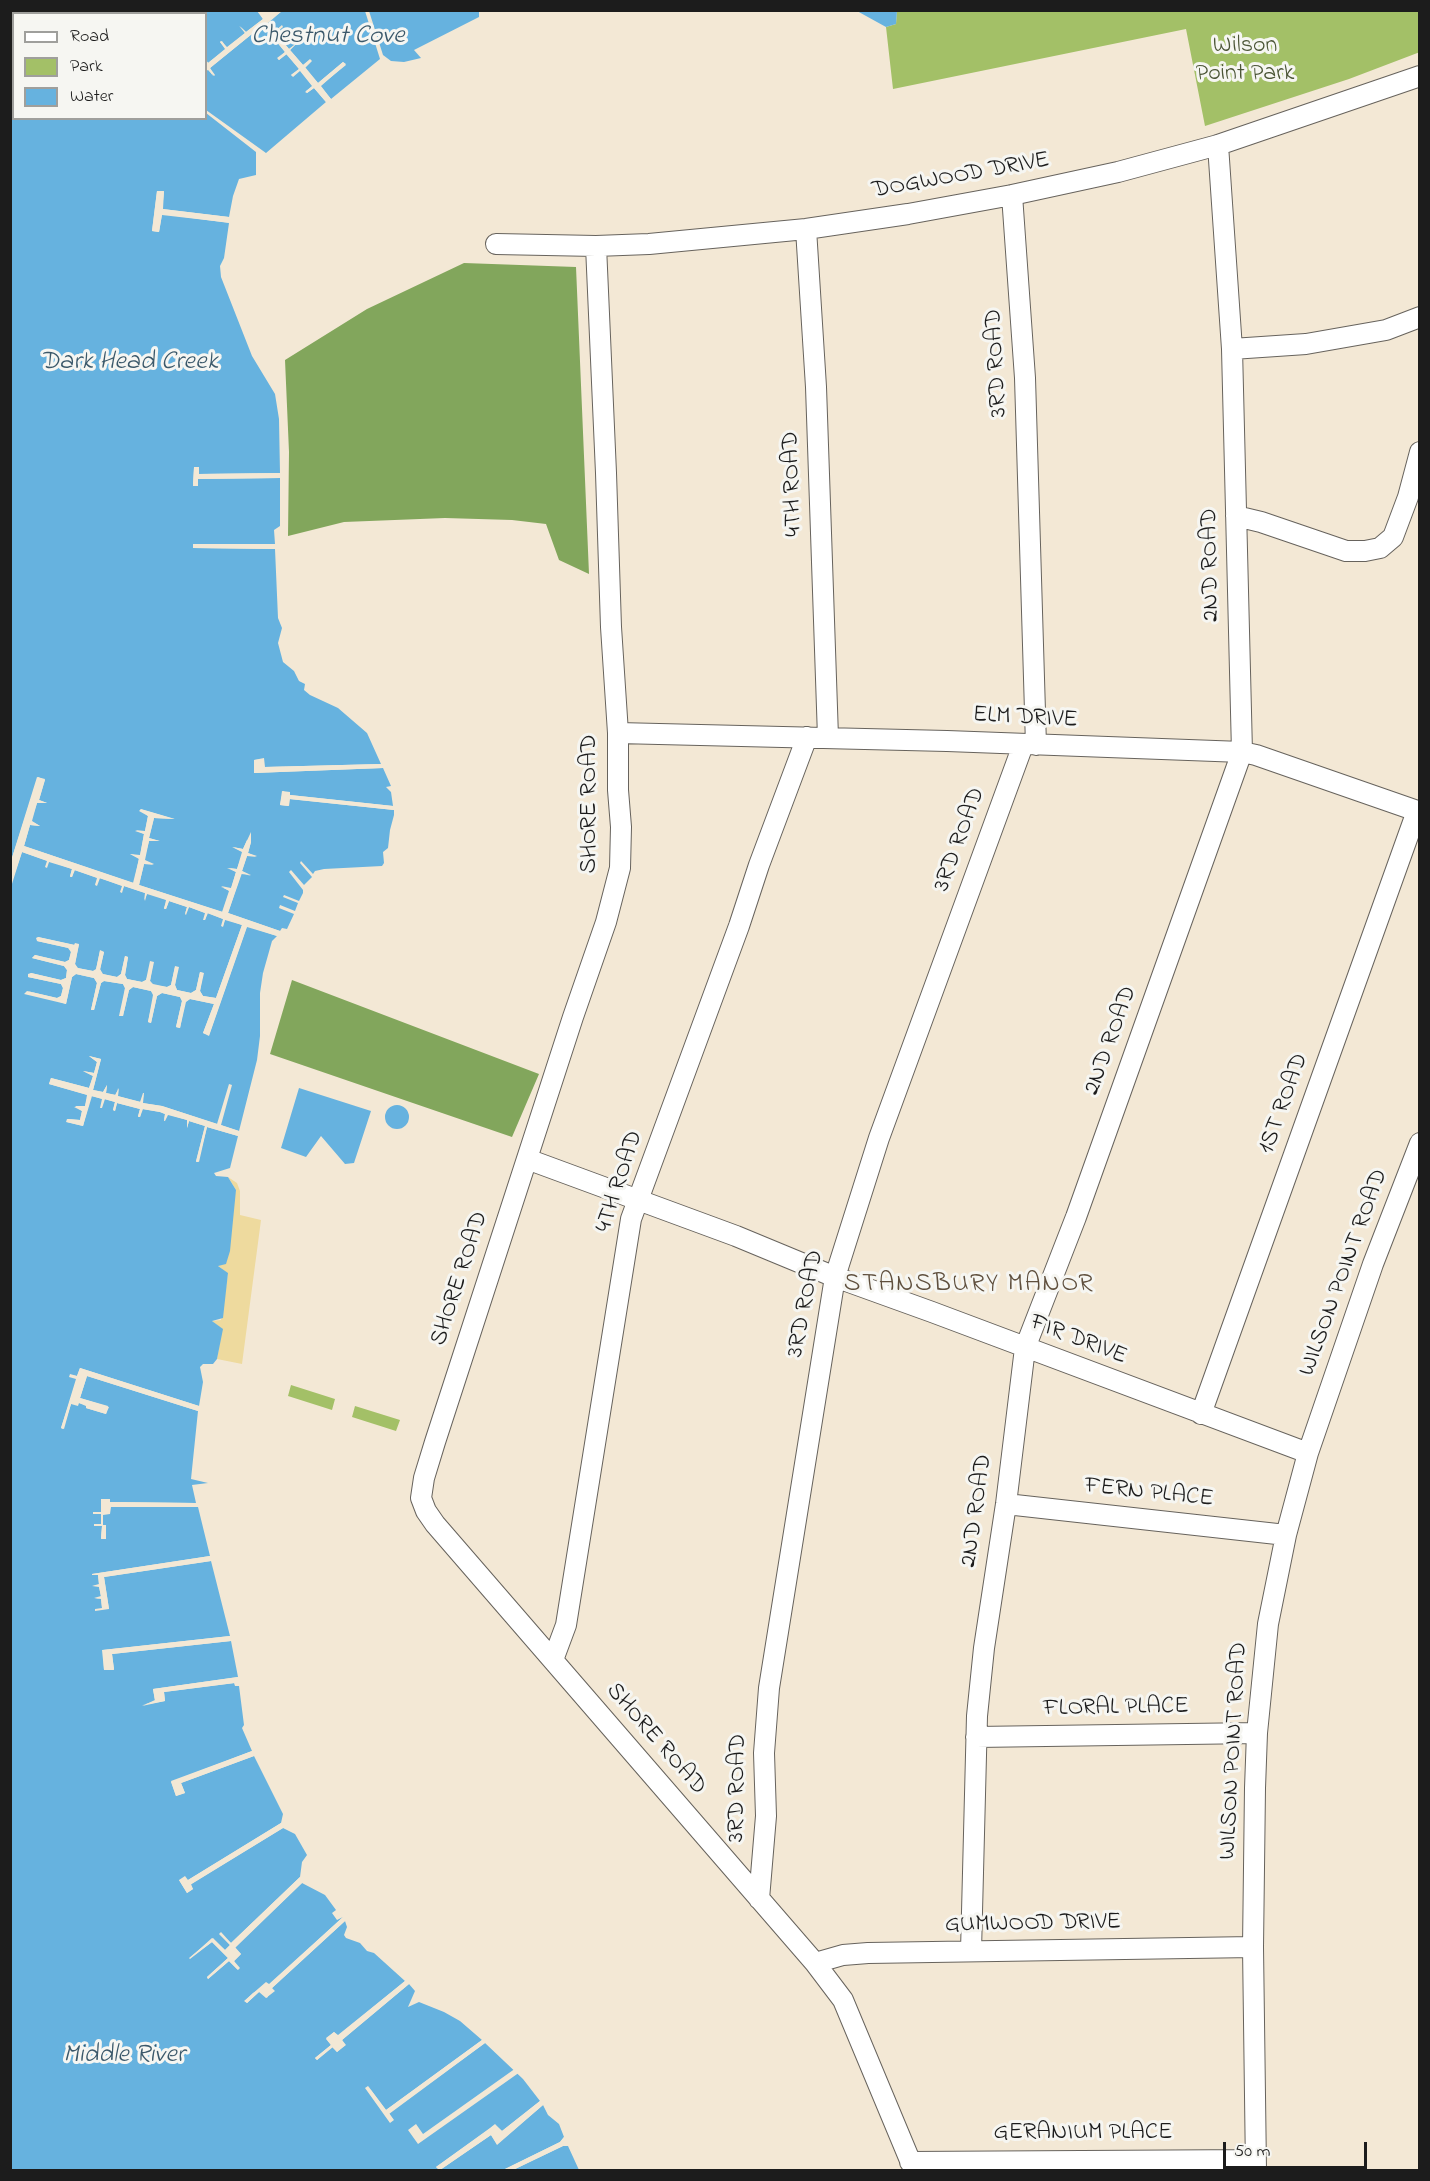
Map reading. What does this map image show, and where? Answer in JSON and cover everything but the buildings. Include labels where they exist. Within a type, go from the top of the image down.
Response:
[{"type":"street","name":"DOGWOOD DRIVE","points":[[496,244],[596,246],[650,244],[806,229],[908,214],[1118,172],[1218,145],[1419,76]]},
{"type":"street","name":"2ND ROAD","points":[[971,1951],[976,1737],[984,1648],[1006,1504],[1025,1348],[1076,1217],[1242,752],[1232,349],[1218,145]]},
{"type":"street","name":"3RD ROAD","points":[[759,1899],[766,1816],[764,1753],[769,1688],[835,1278],[879,1138],[1029,745],[1025,378],[1012,195]]},
{"type":"street","name":"4TH ROAD","points":[[806,229],[816,387],[828,737]]},
{"type":"street","name":"SHORE ROAD","points":[[596,246],[611,638],[618,733],[620,868],[616,887],[424,1478],[421,1498],[435,1524],[815,1963],[843,2000],[912,2166]]},
{"type":"street","points":[[1232,349],[1306,344],[1386,330],[1419,317]]},
{"type":"street","points":[[1236,516],[1261,522],[1346,551],[1380,548],[1393,537],[1408,496],[1419,453]]},
{"type":"street","name":"ELM DRIVE","points":[[618,733],[828,737],[1242,752],[1418,812]]},
{"type":"street","name":"4TH ROAD","points":[[553,1660],[566,1625],[631,1219],[807,737]]},
{"type":"street","name":"1ST ROAD","points":[[1202,1414],[1418,812]]},
{"type":"street","name":"WILSON POINT ROAD","points":[[1255,2165],[1253,1947],[1257,1733],[1268,1624],[1286,1535],[1308,1453],[1373,1264],[1419,1143]]},
{"type":"street","name":"FIR DRIVE","points":[[527,1159],[736,1236],[835,1278],[1308,1453]]},
{"type":"street","name":"FERN PLACE","points":[[1006,1504],[1286,1535]]},
{"type":"street","name":"FLORAL PLACE","points":[[976,1737],[1257,1733]]},
{"type":"street","name":"GUMWOOD DRIVE","points":[[815,1963],[843,1955],[1253,1947]]},
{"type":"street","name":"GERANIUM PLACE","points":[[912,2166],[1255,2165]]},
{"type":"green space","name":"Wilson Point Park","points":[[897,10],[1419,10],[1420,52],[1349,79],[1205,126],[1186,29],[893,89],[886,27],[896,24]]},
{"type":"green space","points":[[464,263],[576,267],[589,574],[559,560],[546,524],[512,520],[445,518],[344,522],[288,536],[289,452],[285,360],[367,309]]},
{"type":"green space","points":[[292,980],[539,1074],[512,1137],[270,1054]]},
{"type":"green space","points":[[291,1385],[335,1399],[332,1410],[288,1396]]},
{"type":"green space","points":[[355,1406],[400,1420],[396,1431],[352,1417]]},
{"type":"sand","points":[[228,1177],[237,1183],[240,1191],[240,1215],[261,1220],[242,1364],[217,1359],[222,1329],[212,1321],[221,1320],[228,1274],[217,1265],[236,1190]]},
{"type":"water","name":"Dark Head Creek","points":[[11,11],[258,11],[263,19],[246,32],[240,26],[245,33],[227,48],[222,41],[220,42],[226,49],[208,63],[207,12],[12,12],[12,120],[207,120],[207,114],[256,152],[256,175],[239,179],[229,217],[162,209],[164,192],[157,191],[152,231],[159,232],[162,214],[229,223],[224,258],[220,266],[221,277],[252,356],[275,394],[279,419],[280,473],[198,474],[194,468],[193,485],[198,479],[280,478],[280,526],[274,530],[275,544],[193,544],[193,548],[275,549],[278,618],[282,628],[278,643],[283,662],[294,671],[299,681],[305,684],[304,690],[338,708],[367,733],[381,764],[264,767],[264,759],[254,760],[254,773],[383,768],[391,786],[386,787],[391,792],[393,806],[290,795],[283,791],[280,805],[288,806],[289,799],[394,810],[388,848],[383,852],[384,863],[382,866],[324,869],[315,871],[313,874],[301,861],[300,863],[312,877],[304,885],[291,870],[289,872],[303,893],[299,901],[284,895],[283,897],[298,903],[295,911],[280,905],[279,908],[294,914],[287,929],[282,928],[280,931],[228,913],[242,873],[251,876],[242,871],[247,856],[257,857],[248,853],[251,842],[247,840],[243,849],[233,847],[243,852],[237,869],[229,868],[236,872],[231,889],[221,887],[230,891],[223,912],[139,885],[144,864],[154,865],[144,860],[149,841],[159,841],[149,838],[154,818],[174,819],[140,809],[148,816],[145,831],[135,830],[144,834],[140,856],[130,854],[139,858],[134,883],[24,846],[30,825],[40,826],[31,821],[37,803],[47,803],[39,800],[45,780],[38,777],[11,861]]},
{"type":"water","name":"Chestnut Cove","points":[[282,11],[365,11],[380,59],[331,99],[320,86],[346,65],[343,62],[318,83],[305,67],[311,61],[303,65],[290,50],[297,43],[289,49],[276,33],[282,26],[275,31],[267,22]]},
{"type":"water","name":"Chestnut Cove","points":[[369,11],[479,11],[479,17],[414,50],[421,58],[404,62],[391,61],[383,55]]},
{"type":"water","points":[[857,11],[897,11],[896,24],[886,27]]},
{"type":"water","name":"Chestnut Cove","points":[[263,25],[270,34],[262,41],[272,36],[285,52],[278,59],[286,54],[299,69],[291,75],[293,76],[300,70],[313,86],[306,91],[307,93],[314,88],[326,102],[266,153],[207,111],[208,69],[213,76],[210,68]]},
{"type":"water","name":"Middle River","points":[[22,852],[48,861],[46,867],[49,861],[72,869],[70,876],[72,877],[74,870],[98,878],[95,885],[99,878],[123,886],[121,893],[124,886],[145,893],[145,901],[147,893],[167,900],[164,908],[166,909],[169,901],[187,907],[185,914],[189,907],[205,913],[205,920],[207,913],[223,919],[223,926],[225,919],[242,925],[216,998],[203,996],[200,991],[203,973],[200,972],[196,990],[191,993],[177,990],[175,985],[178,967],[175,967],[171,985],[167,987],[153,985],[150,981],[153,963],[146,980],[142,982],[127,979],[125,975],[128,957],[125,956],[121,974],[117,977],[102,974],[100,970],[104,952],[100,951],[96,969],[93,971],[77,968],[75,964],[79,944],[38,937],[37,941],[69,948],[71,952],[69,960],[65,962],[35,955],[32,958],[64,966],[67,970],[66,978],[61,980],[31,973],[28,977],[61,984],[63,988],[61,996],[57,998],[27,991],[66,1004],[72,977],[76,974],[94,978],[97,983],[91,1010],[94,1010],[101,983],[104,981],[123,984],[125,988],[123,1016],[129,990],[133,987],[151,991],[154,995],[148,1022],[151,1023],[157,996],[162,993],[180,997],[182,1001],[176,1027],[180,1028],[185,1002],[190,999],[214,1004],[203,1033],[209,1035],[247,926],[277,936],[272,941],[263,973],[257,1060],[239,1131],[162,1106],[142,1103],[144,1093],[141,1102],[117,1096],[118,1088],[116,1095],[106,1093],[107,1085],[103,1092],[93,1090],[101,1059],[89,1056],[97,1062],[94,1073],[83,1071],[93,1076],[89,1088],[51,1078],[49,1084],[88,1095],[85,1106],[75,1106],[82,1111],[80,1120],[68,1119],[67,1122],[83,1126],[91,1096],[103,1099],[101,1108],[104,1099],[115,1102],[113,1110],[115,1111],[117,1103],[140,1109],[138,1116],[140,1117],[142,1109],[165,1114],[164,1121],[167,1114],[187,1120],[187,1128],[189,1121],[205,1126],[196,1161],[199,1162],[207,1127],[238,1136],[230,1168],[214,1173],[216,1176],[228,1177],[236,1190],[230,1251],[226,1264],[218,1266],[228,1273],[223,1318],[212,1321],[223,1329],[217,1359],[213,1364],[203,1364],[200,1367],[203,1382],[199,1406],[80,1368],[77,1376],[71,1375],[77,1379],[61,1428],[64,1429],[71,1404],[79,1403],[86,1408],[106,1414],[108,1406],[80,1398],[87,1376],[198,1411],[191,1479],[208,1483],[192,1485],[196,1503],[110,1502],[101,1499],[101,1512],[93,1512],[93,1514],[101,1514],[101,1524],[94,1526],[102,1526],[101,1538],[105,1539],[106,1526],[103,1525],[103,1514],[110,1514],[110,1507],[198,1507],[210,1556],[92,1574],[98,1574],[99,1585],[93,1586],[99,1586],[101,1597],[95,1599],[101,1598],[102,1608],[109,1609],[104,1577],[211,1561],[230,1636],[103,1650],[104,1670],[114,1669],[112,1654],[231,1641],[238,1677],[153,1689],[155,1701],[143,1705],[165,1701],[164,1692],[235,1683],[235,1686],[239,1686],[244,1725],[242,1728],[252,1751],[171,1782],[176,1796],[185,1793],[181,1783],[254,1756],[283,1814],[281,1823],[188,1880],[179,1880],[187,1893],[193,1889],[190,1885],[283,1828],[295,1834],[307,1855],[302,1862],[300,1877],[231,1943],[220,1934],[230,1945],[225,1950],[212,1938],[190,1958],[212,1942],[228,1958],[207,1977],[208,1979],[229,1961],[238,1970],[234,1961],[241,1954],[235,1948],[302,1883],[325,1895],[336,1910],[332,1913],[337,1920],[343,1917],[269,1985],[253,1993],[245,2001],[247,2003],[260,1991],[267,1998],[272,1988],[345,1921],[347,1927],[344,1935],[346,1938],[360,1943],[367,1951],[374,1953],[405,1981],[338,2036],[334,2032],[326,2038],[331,2045],[315,2058],[317,2060],[333,2047],[337,2052],[345,2045],[342,2040],[409,1984],[415,1991],[408,2007],[419,2002],[444,2012],[460,2021],[482,2040],[386,2110],[368,2086],[390,2122],[393,2120],[389,2114],[485,2043],[523,2079],[540,2101],[502,2131],[495,2125],[436,2167],[439,2170],[11,2170],[10,887]]},
{"type":"water","points":[[299,1088],[371,1111],[354,1163],[345,1164],[321,1136],[306,1157],[281,1148]]},
{"type":"water","points":[[397,1105],[405,1109],[409,1117],[405,1125],[397,1129],[389,1125],[385,1117],[389,1109]]},
{"type":"water","points":[[543,2105],[548,2115],[559,2124],[564,2137],[560,2142],[503,2170],[440,2170],[491,2135],[497,2144]]},
{"type":"water","points":[[563,2146],[568,2146],[579,2170],[513,2170]]},
{"type":"pier","points":[[257,11],[265,17],[274,11],[282,11],[268,23],[275,31],[282,25],[283,27],[276,33],[289,49],[297,43],[290,50],[303,65],[310,59],[312,61],[305,68],[318,83],[343,62],[346,64],[321,86],[331,99],[325,96],[329,101],[326,102],[314,88],[305,92],[312,86],[300,71],[293,77],[291,75],[299,69],[287,54],[279,60],[277,58],[285,52],[272,36],[263,43],[262,41],[270,34],[263,25],[210,68],[214,76],[207,70],[207,62],[208,63],[225,49],[221,41],[227,47],[245,33],[239,26],[246,32],[263,19]]},
{"type":"pier","points":[[157,191],[164,191],[163,209],[229,217],[229,222],[232,223],[162,215],[159,232],[152,231]]},
{"type":"pier","points":[[194,467],[199,467],[199,474],[280,473],[280,478],[198,479],[198,486],[193,486]]},
{"type":"pier","points":[[193,544],[275,544],[275,549],[193,548]]},
{"type":"pier","points":[[264,758],[265,767],[381,764],[383,768],[254,773],[254,760]]},
{"type":"pier","points":[[37,777],[45,779],[39,800],[47,803],[37,803],[32,821],[40,826],[30,825],[24,846],[133,883],[139,859],[130,854],[140,855],[144,834],[135,831],[145,831],[148,816],[139,811],[141,809],[175,819],[154,818],[149,838],[160,841],[149,841],[145,860],[154,864],[144,864],[139,885],[222,912],[229,891],[221,886],[231,888],[236,872],[227,868],[237,869],[242,852],[232,847],[243,849],[251,832],[248,853],[257,856],[247,856],[242,871],[251,875],[241,874],[228,913],[280,931],[277,936],[247,927],[209,1036],[203,1033],[214,1004],[190,999],[186,1002],[180,1028],[176,1027],[182,1001],[180,997],[162,993],[157,996],[151,1023],[148,1022],[153,995],[151,991],[133,987],[129,990],[123,1016],[119,1016],[125,988],[123,984],[104,981],[101,983],[94,1010],[91,1010],[97,983],[94,978],[76,974],[72,977],[66,1004],[24,994],[27,991],[57,998],[61,996],[63,988],[61,984],[28,977],[28,974],[61,980],[66,978],[67,970],[64,966],[32,958],[35,955],[65,962],[69,960],[71,952],[68,948],[37,941],[38,937],[74,945],[79,944],[75,964],[78,968],[96,970],[100,950],[104,952],[100,969],[103,974],[117,977],[121,974],[125,956],[128,957],[125,975],[127,979],[142,982],[146,980],[150,961],[154,962],[150,981],[153,984],[167,987],[171,985],[175,966],[179,967],[175,985],[177,990],[191,993],[196,990],[200,972],[204,973],[200,991],[203,996],[216,998],[242,925],[225,920],[223,927],[221,926],[223,919],[208,913],[203,920],[205,913],[189,907],[186,915],[187,907],[169,901],[164,909],[166,900],[147,894],[144,901],[145,893],[124,886],[122,893],[120,892],[122,886],[100,878],[97,886],[95,885],[97,878],[75,870],[70,877],[72,869],[49,862],[47,868],[45,867],[47,861],[22,852],[11,887],[10,877],[19,851],[22,849],[116,880],[21,848],[41,781],[39,781],[13,862],[10,864]],"holes":[[[72,948],[75,948],[72,964],[76,971],[69,976],[70,969],[67,965],[72,961],[74,952]],[[76,971],[93,974],[98,972],[101,976],[116,980],[105,978],[99,980],[96,975]],[[123,977],[126,982],[142,985],[147,982],[151,987],[167,990],[173,987],[176,993],[162,990],[156,993],[152,988],[133,984],[128,986],[124,981],[117,980]],[[68,979],[64,1001],[60,1000],[64,997],[66,988],[63,982]]]},
{"type":"pier","points":[[282,791],[290,792],[290,795],[393,806],[394,810],[290,799],[289,806],[280,805]]},
{"type":"pier","points":[[89,1056],[101,1059],[93,1090],[103,1092],[107,1085],[106,1093],[115,1095],[119,1088],[118,1096],[140,1102],[144,1093],[143,1103],[162,1106],[217,1124],[229,1084],[232,1085],[221,1125],[239,1131],[238,1136],[207,1127],[198,1162],[196,1162],[205,1126],[189,1121],[187,1128],[187,1120],[168,1115],[164,1121],[165,1114],[143,1109],[138,1117],[140,1109],[117,1103],[115,1111],[113,1110],[115,1102],[105,1099],[100,1108],[102,1099],[92,1096],[83,1126],[66,1122],[67,1119],[80,1120],[82,1111],[74,1107],[85,1106],[87,1095],[49,1084],[51,1078],[89,1088],[93,1076],[83,1071],[94,1073],[97,1062]]},
{"type":"pier","points":[[80,1368],[199,1406],[198,1411],[87,1376],[80,1398],[109,1407],[106,1414],[86,1408],[86,1405],[79,1403],[78,1406],[71,1404],[63,1429],[61,1428],[76,1379],[69,1377],[70,1374],[77,1376]]},
{"type":"pier","points":[[101,1499],[110,1499],[110,1502],[196,1503],[198,1507],[111,1507],[110,1514],[103,1515],[106,1539],[101,1539],[102,1526],[94,1526],[94,1524],[101,1524],[101,1514],[93,1514],[93,1512],[101,1512]]},
{"type":"pier","points":[[210,1556],[211,1561],[104,1577],[109,1609],[95,1611],[95,1609],[102,1608],[101,1599],[94,1598],[101,1596],[99,1587],[92,1586],[99,1584],[98,1575],[92,1574]]},
{"type":"pier","points":[[230,1636],[231,1641],[112,1654],[114,1670],[104,1670],[102,1650]]},
{"type":"pier","points":[[238,1677],[236,1680],[239,1686],[235,1686],[234,1683],[164,1692],[165,1701],[142,1706],[155,1700],[153,1689]]},
{"type":"pier","points":[[252,1751],[254,1756],[181,1783],[185,1793],[176,1796],[171,1781]]},
{"type":"pier","points":[[281,1823],[283,1828],[191,1884],[193,1889],[187,1893],[179,1880],[185,1876],[188,1880]]},
{"type":"pier","points":[[300,1877],[302,1883],[235,1947],[241,1954],[234,1961],[240,1968],[238,1970],[229,1961],[208,1979],[207,1977],[228,1958],[212,1942],[189,1958],[213,1938],[225,1950],[230,1945],[219,1934],[221,1932],[231,1943]]},
{"type":"pier","points":[[343,1917],[345,1921],[272,1988],[275,1991],[266,1998],[259,1992],[247,2003],[244,2001],[266,1982],[269,1984]]},
{"type":"pier","points":[[405,1981],[409,1984],[342,2040],[346,2045],[337,2052],[332,2047],[317,2060],[315,2058],[331,2045],[326,2039],[334,2032],[338,2035]]},
{"type":"pier","points":[[482,2040],[485,2043],[389,2113],[394,2120],[390,2123],[365,2088],[368,2086],[386,2110]]},
{"type":"pier","points":[[516,2068],[520,2072],[418,2144],[408,2130],[416,2124],[423,2134]]},
{"type":"pier","points":[[540,2101],[543,2105],[497,2145],[491,2135],[440,2170],[436,2167],[495,2124],[502,2131]]},
{"type":"pier","points":[[564,2137],[566,2140],[563,2143],[567,2143],[568,2146],[563,2146],[513,2170],[503,2170],[560,2142]]},
{"type":"district","name":"STANSBURY MANOR","points":[[969,1286]]}]
